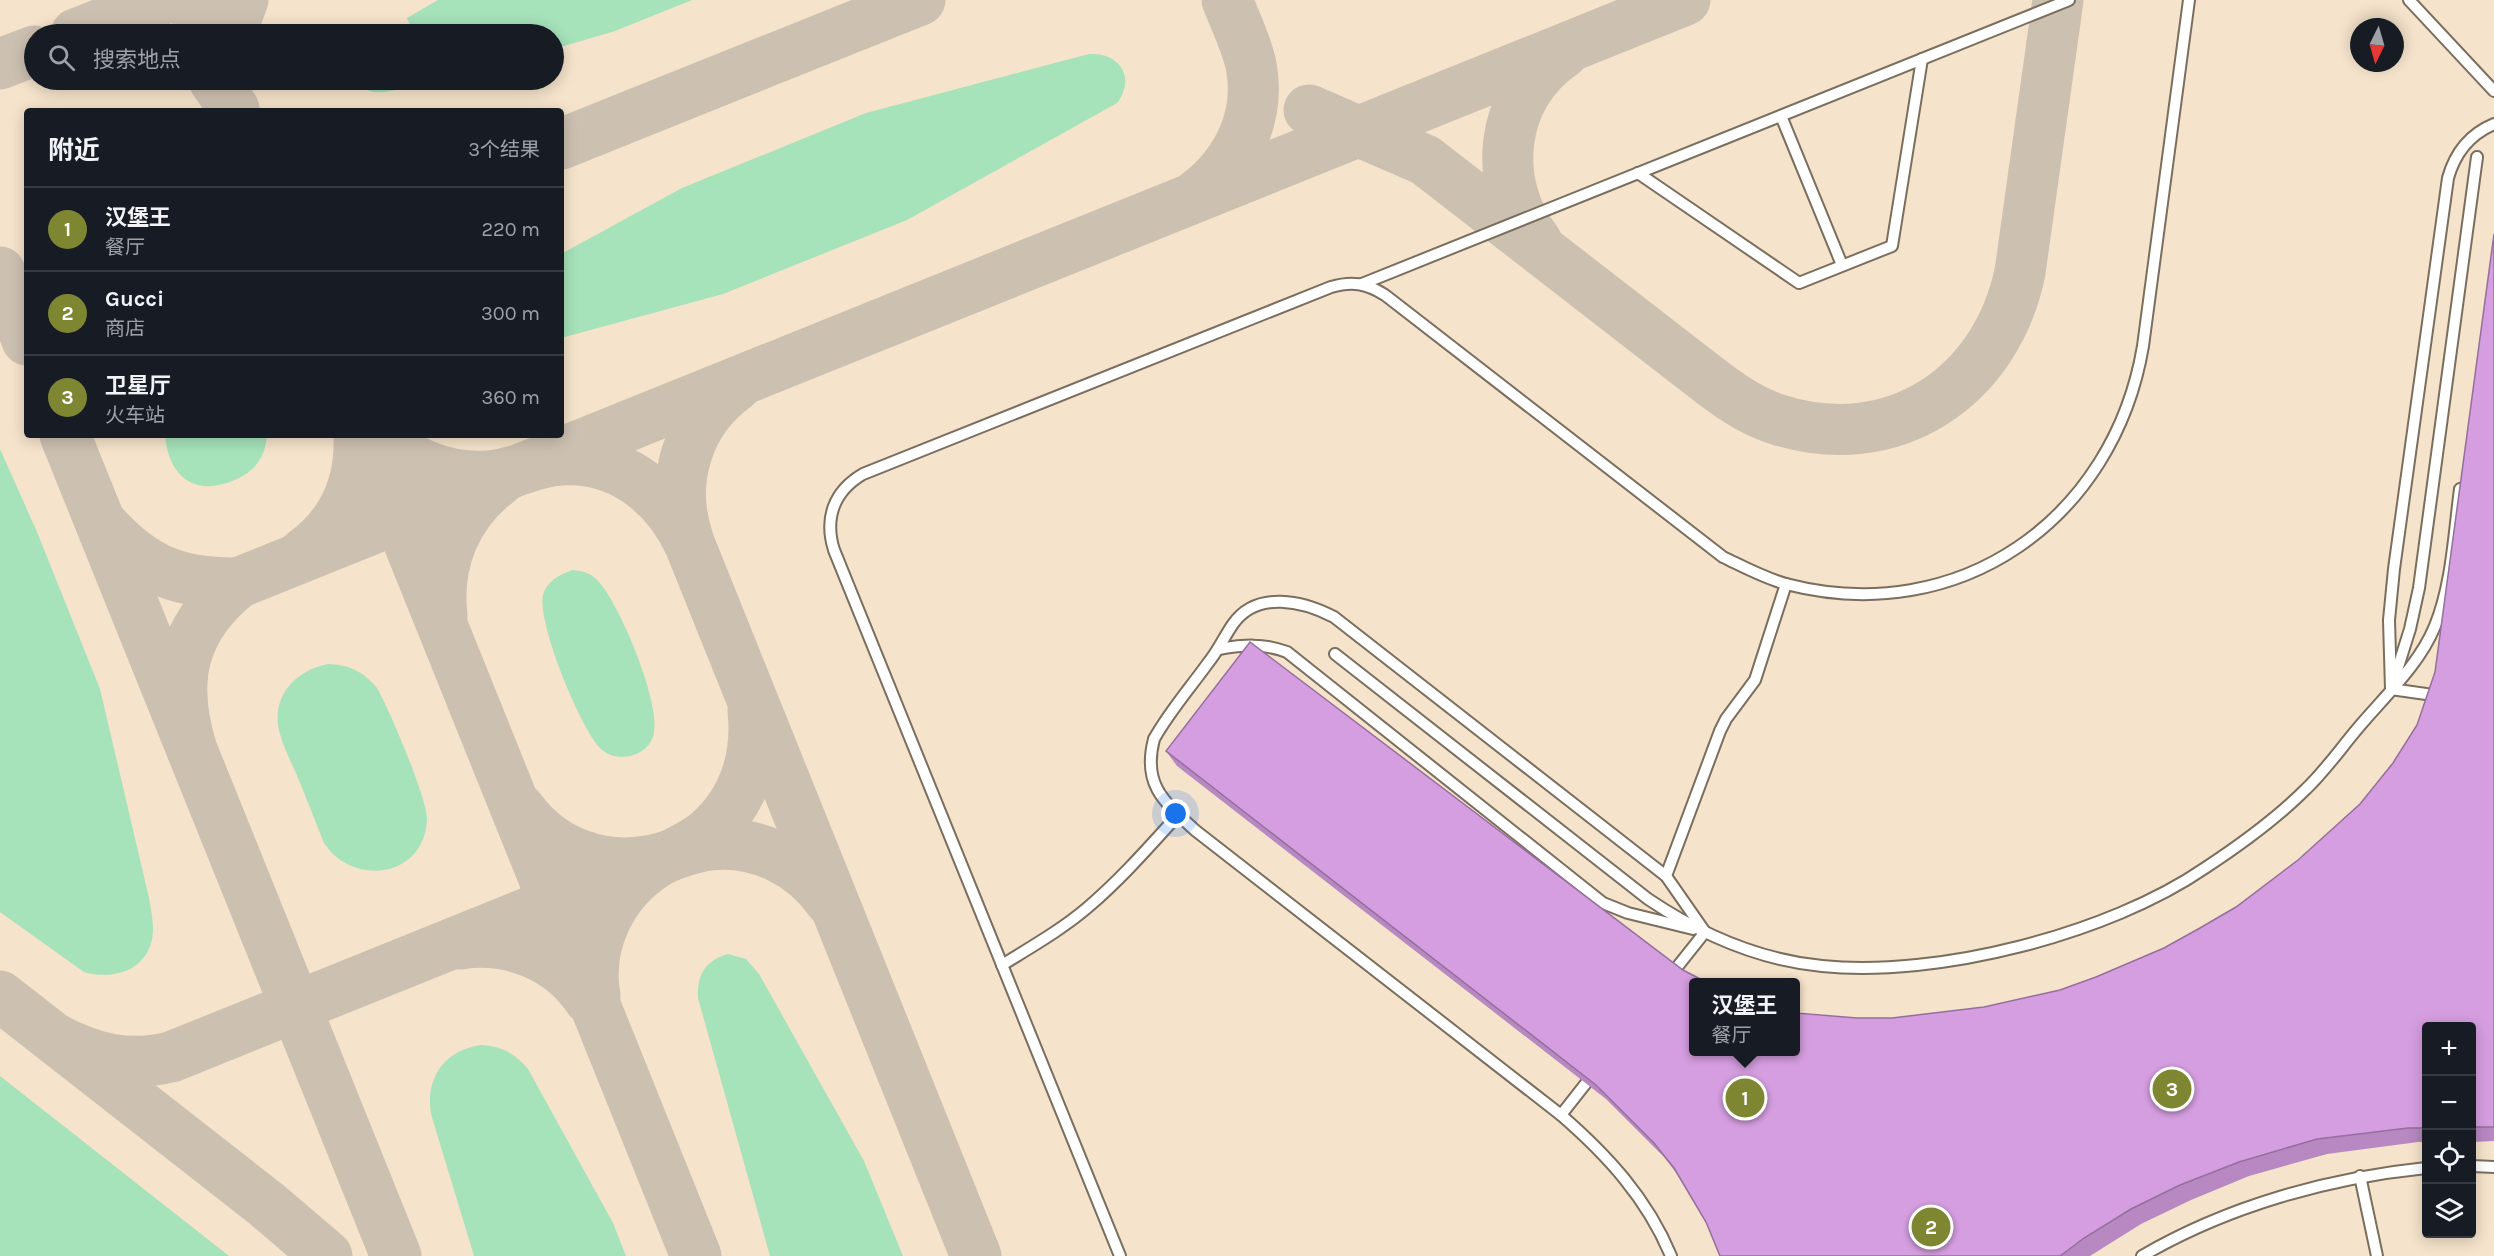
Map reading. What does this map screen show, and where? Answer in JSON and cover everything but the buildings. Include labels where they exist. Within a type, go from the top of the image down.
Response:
[{"type":"lane","points":[[1362,284],[2068,0]]},
{"type":"lane","points":[[1120,1256],[834,550],[830,537],[830,522],[836,498],[852,481],[863,474],[1331,286],[1350,283],[1362,284],[1385,295],[1723,557],[1754,573],[1786,584],[1821,590],[1888,592],[1919,588],[1972,572],[2021,546],[2042,530],[2079,493],[2097,470],[2126,414],[2139,369],[2189,0]]},
{"type":"lane","points":[[2409,0],[2494,91]]},
{"type":"lane","points":[[1638,173],[1799,283],[1892,246],[1922,59]]},
{"type":"lane","points":[[1781,116],[1842,265]]},
{"type":"lane","points":[[2391,689],[2389,620],[2394,569],[2444,195],[2452,164],[2459,152],[2477,132],[2494,124]]},
{"type":"lane","points":[[2391,689],[2406,646],[2419,588],[2477,158]]},
{"type":"lane","points":[[1335,654],[1648,899],[1705,932],[1755,952],[1798,962],[1841,967],[1925,965],[1979,956],[2034,943],[2150,899],[2203,870],[2259,829],[2306,789],[2416,661],[2435,627],[2446,593],[2462,475]]},
{"type":"lane","points":[[1666,876],[1720,731],[1726,719],[1755,680],[1786,584]]},
{"type":"lane","points":[[1671,1256],[1656,1225],[1619,1171],[1597,1147],[1561,1115],[1178,815],[1158,792],[1152,780],[1151,752],[1161,726],[1219,649],[1233,622],[1250,609],[1266,602],[1301,603],[1318,608],[1334,617],[1666,876],[1705,932]]},
{"type":"lane","points":[[1219,649],[1254,644],[1271,646],[1287,652],[1603,903],[1660,923],[1705,932]]},
{"type":"lane","points":[[2391,689],[2448,697]]},
{"type":"lane","points":[[1002,965],[1038,944],[1087,908],[1140,858],[1178,815]]},
{"type":"lane","points":[[1662,987],[1705,932]]},
{"type":"lane","points":[[1561,1115],[1604,1060]]},
{"type":"lane","points":[[2476,1166],[2494,1167]]},
{"type":"lane","points":[[2142,1256],[2199,1227],[2300,1191],[2360,1176],[2422,1169]]},
{"type":"lane","points":[[2360,1176],[2377,1256]]},
{"type":"shaded area","points":[[0,0],[2494,0],[2494,1256],[0,1256]]},
{"type":"green space","points":[[438,0],[692,0],[615,31],[564,46],[564,24],[410,24],[407,18]]},
{"type":"green space","points":[[1089,54],[1109,57],[1122,68],[1125,76],[1123,94],[1117,103],[907,220],[723,294],[564,337],[564,252],[682,188],[866,113]]},
{"type":"green space","points":[[369,90],[394,90],[384,92]]},
{"type":"green space","points":[[165,438],[267,438],[264,452],[251,470],[230,482],[216,486],[204,486],[184,478],[171,460]]},
{"type":"green space","points":[[0,449],[37,532],[100,689],[149,898],[153,927],[151,944],[146,955],[138,963],[119,973],[108,975],[84,972],[0,912]]},
{"type":"green space","points":[[573,570],[593,576],[607,593],[628,632],[646,681],[655,723],[653,737],[644,749],[630,756],[614,756],[607,753],[592,737],[572,698],[553,650],[543,609],[543,595],[555,579]]},
{"type":"green space","points":[[329,664],[356,670],[377,688],[407,754],[426,809],[427,820],[423,839],[414,854],[401,864],[385,870],[369,870],[352,866],[337,857],[324,843],[279,732],[278,713],[284,693],[291,684],[308,671]]},
{"type":"green space","points":[[728,954],[746,959],[759,974],[864,1161],[903,1256],[770,1256],[698,998],[699,982],[704,970],[713,960]]},
{"type":"green space","points":[[480,1045],[507,1051],[528,1069],[613,1223],[626,1256],[474,1256],[431,1114],[430,1101],[434,1078],[447,1060],[467,1048]]},
{"type":"green space","points":[[0,1076],[229,1256],[0,1256]]},
{"type":"taxiway","points":[[101,24],[161,0]]},
{"type":"taxiway","points":[[190,0],[200,24]]},
{"type":"taxiway","points":[[234,24],[243,0]]},
{"type":"taxiway","points":[[564,143],[920,0]]},
{"type":"taxiway","points":[[1198,194],[1225,168],[1235,153],[1243,137],[1253,102],[1251,65],[1227,0]]},
{"type":"taxiway","points":[[191,747],[182,699],[182,678],[186,657],[193,637],[204,618],[238,583],[1685,0]]},
{"type":"taxiway","points":[[1309,110],[1425,160],[1713,383],[1747,406],[1776,419],[1819,428],[1860,428],[1898,420],[1932,403],[1963,380],[1988,349],[2007,313],[2020,272],[2058,0]]},
{"type":"taxiway","points":[[1537,242],[1522,219],[1513,194],[1508,168],[1509,142],[1515,116],[1525,93],[1542,71],[1563,53]]},
{"type":"taxiway","points":[[0,64],[24,55]]},
{"type":"taxiway","points":[[221,90],[233,108]]},
{"type":"taxiway","points":[[0,272],[24,332]]},
{"type":"taxiway","points":[[688,539],[681,496],[686,454],[705,417],[719,400],[736,386]]},
{"type":"taxiway","points":[[66,438],[396,1256]]},
{"type":"taxiway","points":[[304,553],[329,530],[347,502],[357,470],[359,438]]},
{"type":"taxiway","points":[[380,438],[415,461],[458,475],[497,475],[552,461],[575,460],[597,463],[617,469],[635,479],[667,508],[690,545],[976,1256]]},
{"type":"taxiway","points":[[442,616],[442,577],[452,540],[471,508],[499,481]]},
{"type":"taxiway","points":[[386,486],[696,1256]]},
{"type":"taxiway","points":[[104,526],[134,554],[164,571],[198,581],[238,583]]},
{"type":"taxiway","points":[[595,996],[594,957],[605,920],[626,888],[640,875],[656,863],[702,838],[731,807],[746,778],[750,761],[753,745],[753,710]]},
{"type":"taxiway","points":[[520,809],[546,836],[562,846],[596,860],[634,863],[711,845],[746,846],[793,865],[819,887],[830,901]]},
{"type":"taxiway","points":[[56,1039],[84,1052],[112,1059],[140,1061],[171,1057],[674,854]]},
{"type":"taxiway","points":[[460,944],[497,943],[533,953],[564,972],[589,999]]},
{"type":"taxiway","points":[[0,996],[266,1204],[327,1256]]},
{"type":"place","name":"卫星厅","points":[[2172,1089]]},
{"type":"place","name":"汉堡王","points":[[1745,1098]]},
{"type":"place","name":"Gucci","points":[[1931,1227]]}]
